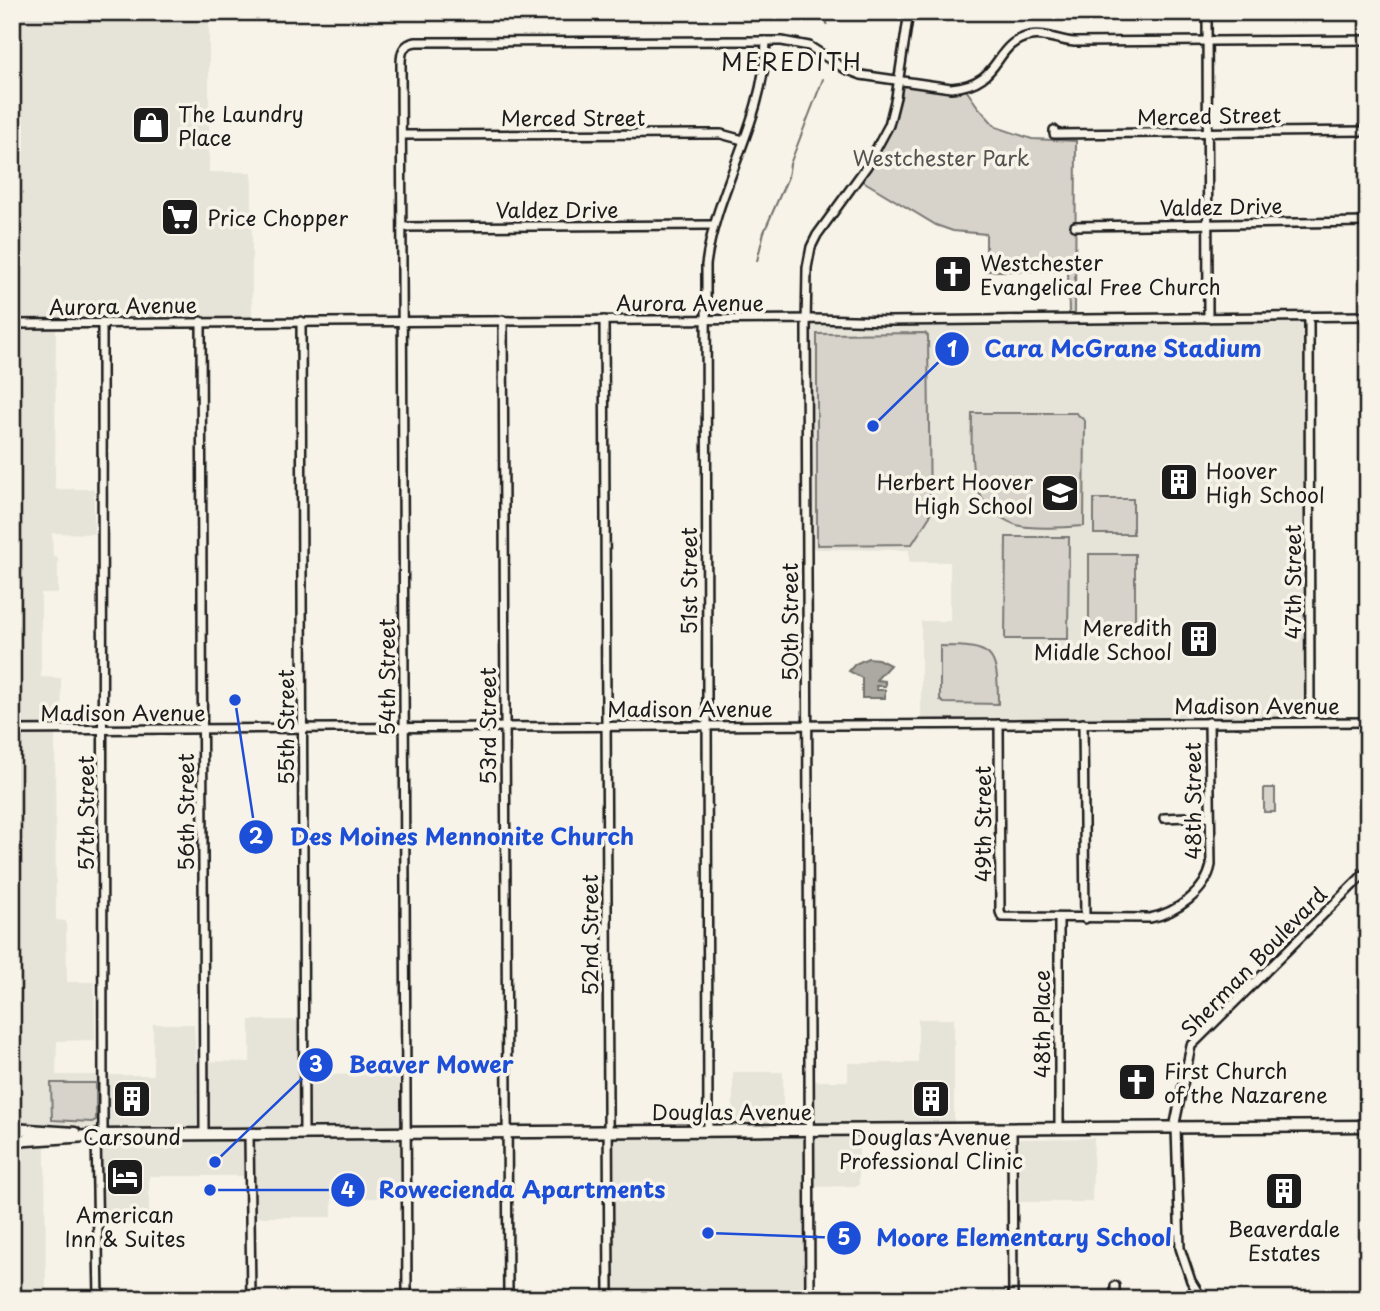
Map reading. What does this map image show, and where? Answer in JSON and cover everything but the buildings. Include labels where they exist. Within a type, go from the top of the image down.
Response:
[{"type":"main road","name":"Douglas Avenue","points":[[12,1141],[99,1135],[1368,1126]]},
{"type":"main road","name":"Douglas Avenue","points":[[12,1129],[99,1135]]},
{"type":"street","name":"50th Street","points":[[810,1299],[806,319],[808,260],[811,247],[880,143],[893,111],[909,12]]},
{"type":"street","points":[[1207,12],[1208,318]]},
{"type":"street","points":[[766,40],[800,43],[824,54],[845,69],[861,75],[951,88],[972,85],[987,76],[1008,48],[1031,36],[1074,42],[1368,40]]},
{"type":"street","name":"54th Street","points":[[407,1299],[401,54],[406,45],[416,42],[766,40]]},
{"type":"street","name":"51st Street","points":[[708,1131],[706,265],[713,225],[759,98],[764,77],[766,40]]},
{"type":"street","name":"Merced Street","points":[[1054,130],[1054,134],[1368,131]]},
{"type":"street","name":"Merced Street","points":[[402,135],[721,134],[743,139]]},
{"type":"street","name":"Valdez Drive","points":[[1075,226],[1368,222]]},
{"type":"street","name":"Valdez Drive","points":[[402,227],[713,225]]},
{"type":"street","name":"Aurora Avenue","points":[[12,324],[201,321],[890,321],[1368,316]]},
{"type":"street","name":"47th Street","points":[[1309,317],[1310,722]]},
{"type":"street","name":"53rd Street","points":[[503,320],[508,1299]]},
{"type":"street","name":"52nd Street","points":[[604,320],[609,1299]]},
{"type":"street","name":"56th Street","points":[[201,321],[204,1134]]},
{"type":"street","name":"55th Street","points":[[301,321],[304,1133]]},
{"type":"street","name":"57th Street","points":[[99,1299],[102,322]]},
{"type":"street","name":"48th Street","points":[[1085,919],[1163,916],[1178,908],[1209,876],[1209,722]]},
{"type":"street","name":"Madison Avenue","points":[[12,730],[1368,722]]},
{"type":"street","points":[[1059,919],[1085,919],[1083,723]]},
{"type":"street","name":"49th Street","points":[[999,724],[1000,912],[1002,917],[1008,919],[1059,919]]},
{"type":"street","points":[[1164,818],[1210,816]]},
{"type":"street","name":"Sherman Boulevard","points":[[1175,1128],[1191,1046],[1368,870]]},
{"type":"street","name":"48th Place","points":[[1059,919],[1059,1129]]},
{"type":"street","points":[[1175,1128],[1180,1248],[1191,1281],[1202,1299]]},
{"type":"street","points":[[1012,1129],[1013,1299]]},
{"type":"street","points":[[249,1134],[251,1299]]},
{"type":"street","points":[[1115,1286],[1115,1299]]},
{"type":"shaded area","points":[[12,12],[209,12],[209,172],[252,172],[252,321],[56,323],[55,489],[94,489],[94,534],[52,533],[53,556],[58,557],[58,593],[41,593],[41,677],[61,678],[62,721],[55,721],[56,920],[66,921],[67,982],[94,982],[95,1040],[57,1041],[56,1075],[153,1075],[153,1024],[194,1024],[196,1061],[250,1062],[250,1020],[296,1020],[303,1037],[304,1075],[398,1074],[405,1133],[406,1198],[332,1198],[332,1217],[250,1217],[250,1176],[149,1176],[149,1225],[98,1225],[97,1135],[12,1129]]},
{"type":"shaded area","name":"Herbert Hoover High School","points":[[1309,317],[1310,722],[921,724],[921,621],[950,621],[950,562],[909,562],[909,550],[813,547],[811,332],[806,329],[806,319]]},
{"type":"shaded area","points":[[868,658],[890,665],[876,680],[885,681],[885,686],[876,686],[877,690],[885,690],[885,698],[862,698],[862,678],[849,671],[855,664]]},
{"type":"shaded area","points":[[1368,966],[1368,1126],[1363,1126],[1363,970]]},
{"type":"shaded area","points":[[918,1019],[954,1019],[954,1130],[859,1130],[859,1186],[808,1187],[810,1291],[609,1292],[607,1131],[733,1130],[733,1072],[783,1072],[783,1130],[808,1130],[808,1081],[848,1081],[848,1063],[918,1063]]},
{"type":"shaded area","points":[[1094,1138],[1092,1202],[1020,1202],[1019,1139]]},
{"type":"shaded area","points":[[45,1140],[46,1299],[12,1299],[12,1141]]},
{"type":"green space","name":"Westchester Park","points":[[899,81],[964,87],[996,127],[1032,139],[1076,141],[1075,314],[1069,314],[1068,271],[986,271],[986,234],[953,231],[936,225],[858,178],[880,143]]},
{"type":"green space","points":[[925,333],[928,336],[930,516],[912,544],[817,545],[817,334]]},
{"type":"green space","points":[[972,413],[1076,413],[1085,421],[1084,526],[1021,526],[1005,520],[990,509],[976,485],[973,472]]},
{"type":"green space","points":[[1094,499],[1133,499],[1133,534],[1094,534]]},
{"type":"green space","points":[[1006,537],[1069,537],[1068,639],[1005,639]]},
{"type":"green space","points":[[1089,554],[1135,554],[1135,628],[1089,628]]},
{"type":"green space","points":[[940,646],[971,647],[989,655],[996,672],[998,704],[944,703],[940,700]]},
{"type":"green space","points":[[1264,788],[1275,788],[1275,812],[1264,812]]},
{"type":"green space","points":[[51,1083],[96,1083],[96,1120],[52,1120]]},
{"type":"waterway","points":[[826,12],[827,24]]},
{"type":"waterway","points":[[757,261],[764,232],[788,177],[790,164],[823,79]]},
{"type":"place","name":"The Laundry Place","points":[[151,125]]},
{"type":"place","name":"Price Chopper","points":[[180,217]]},
{"type":"place","name":"Westchester Evangelical Free Church","points":[[953,274]]},
{"type":"place","name":"Cara McGrane Stadium","points":[[873,426]]},
{"type":"place","name":"Hoover High School","points":[[1179,482]]},
{"type":"place","name":"Herbert Hoover High School","points":[[1060,493]]},
{"type":"place","name":"Meredith Middle School","points":[[1199,639]]},
{"type":"place","name":"Des Moines Mennonite Church","points":[[235,700]]},
{"type":"place","name":"First Church of the Nazarene","points":[[1137,1082]]},
{"type":"place","name":"Carsound","points":[[132,1099]]},
{"type":"place","name":"Douglas Avenue Professional Clinic","points":[[931,1099]]},
{"type":"place","name":"Beaver Mower","points":[[215,1162]]},
{"type":"place","name":"American Inn & Suites","points":[[125,1177]]},
{"type":"place","name":"Rowecienda Apartments","points":[[210,1190]]},
{"type":"place","name":"Beaverdale Estates","points":[[1284,1191]]},
{"type":"place","name":"Moore Elementary School","points":[[708,1233]]},
{"type":"district","name":"MEREDITH","points":[[792,61]]}]
